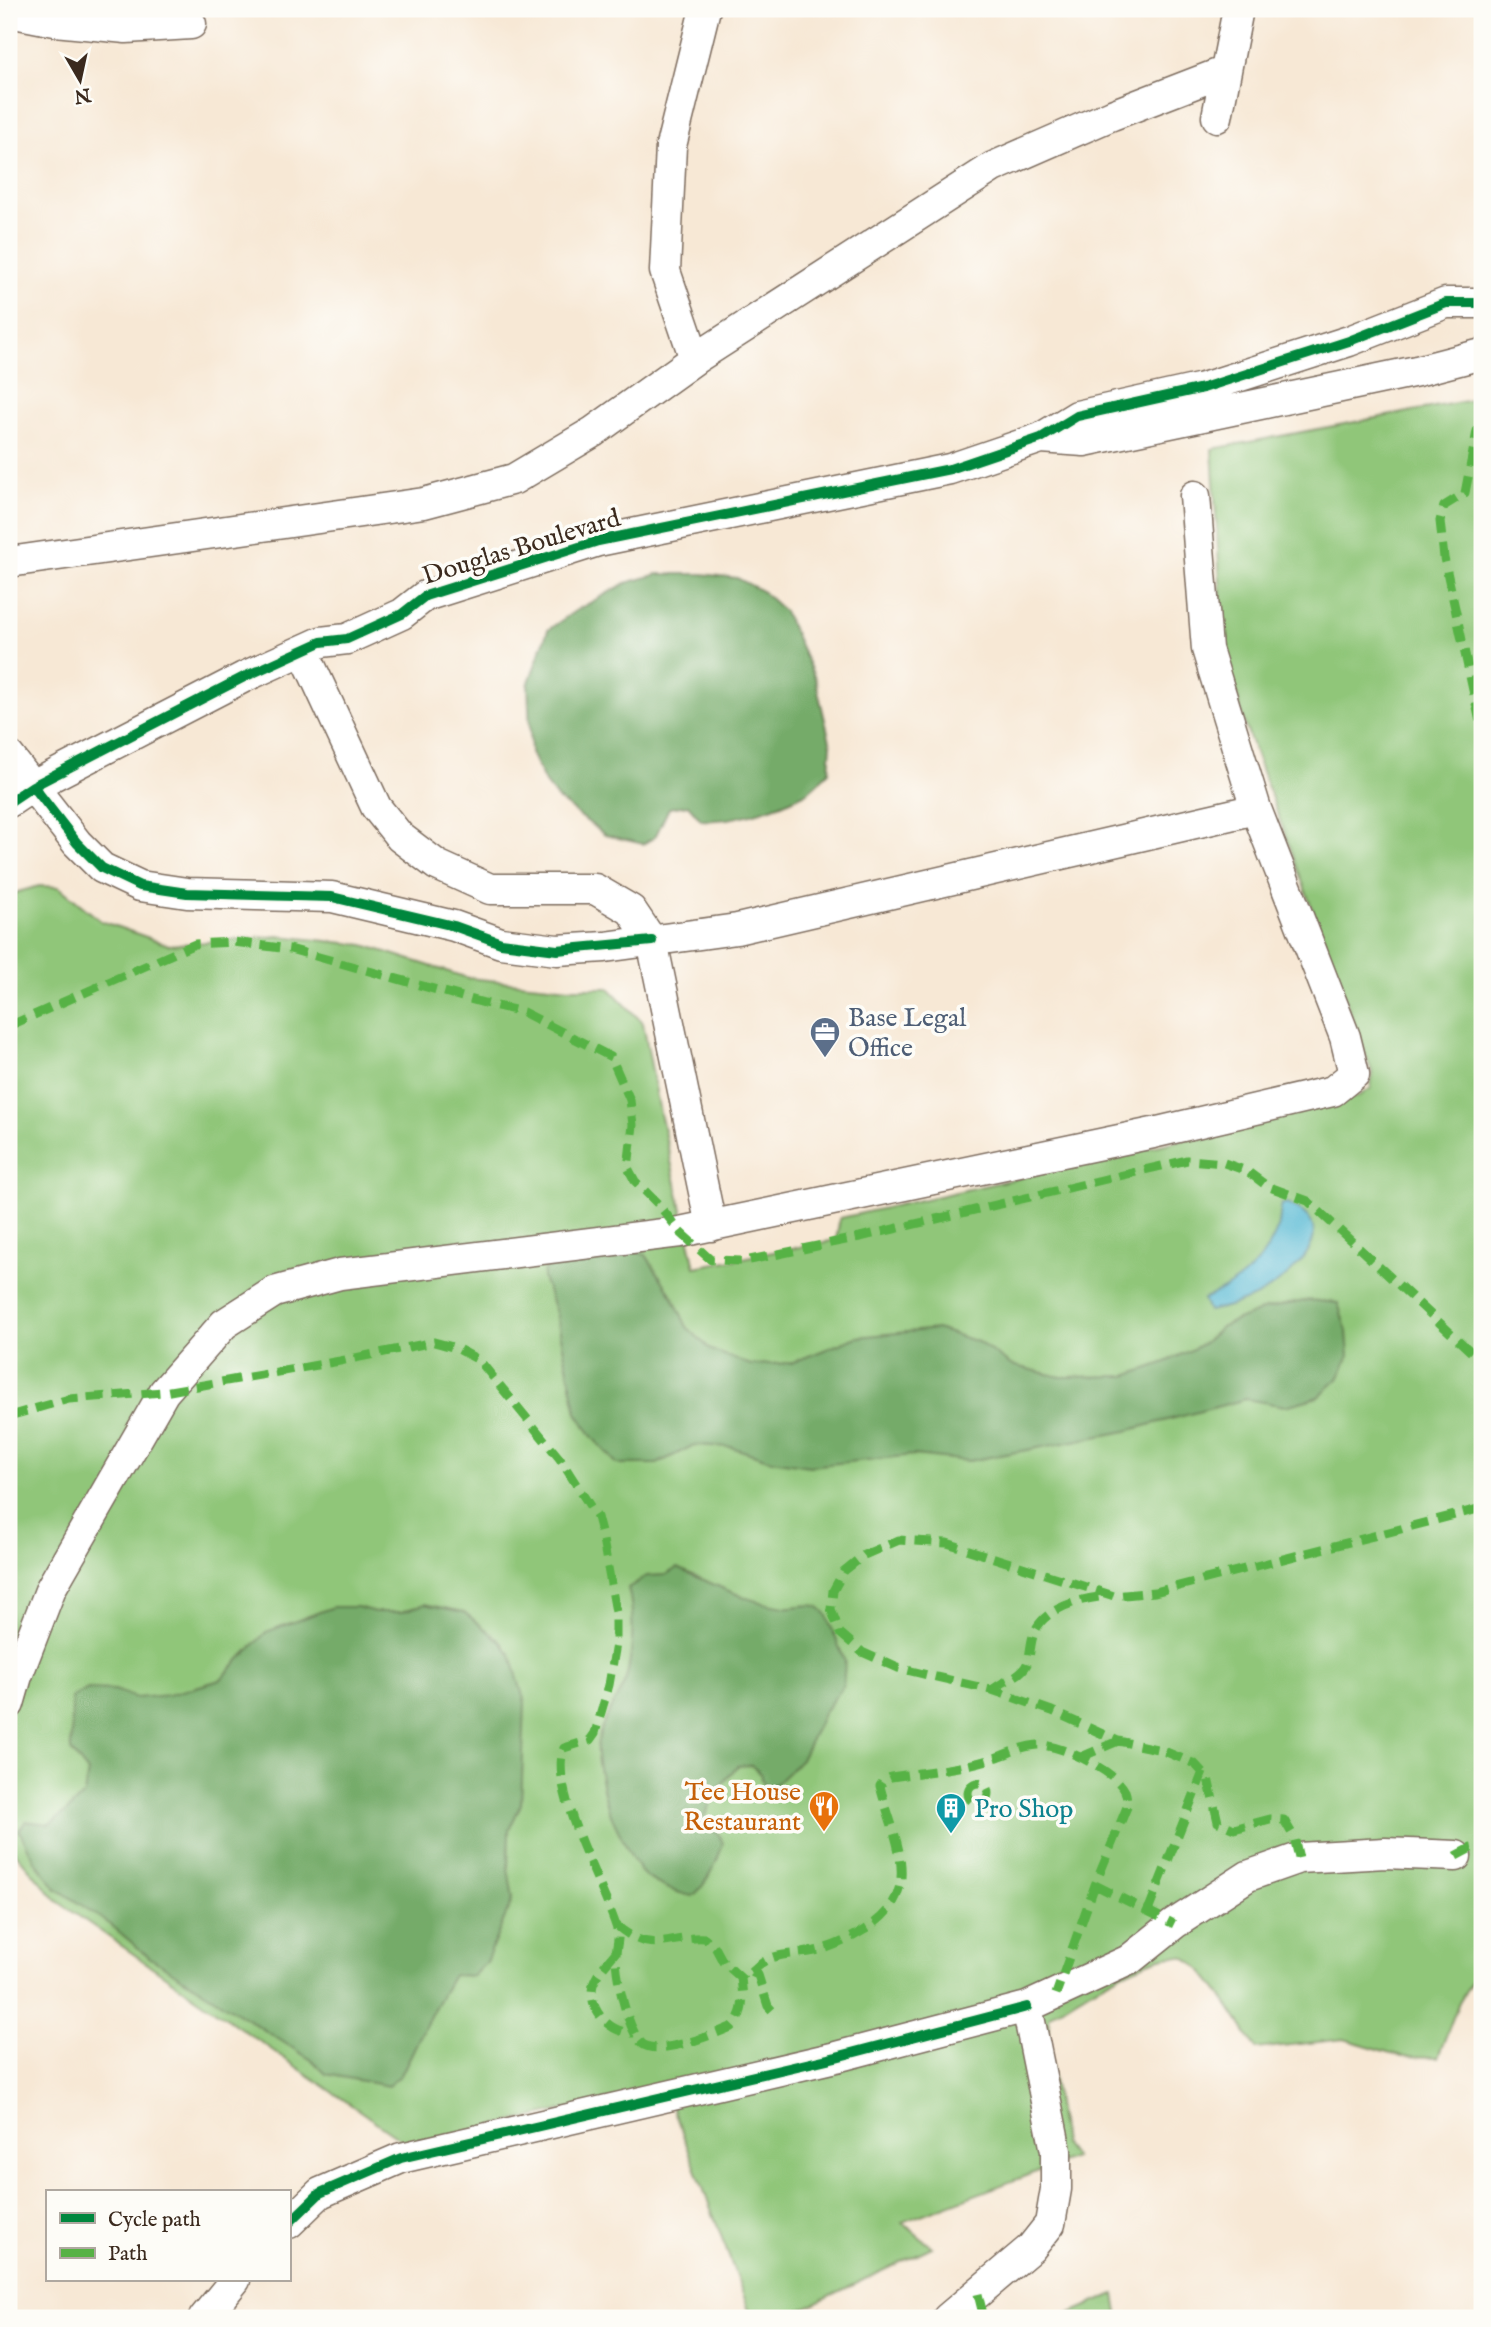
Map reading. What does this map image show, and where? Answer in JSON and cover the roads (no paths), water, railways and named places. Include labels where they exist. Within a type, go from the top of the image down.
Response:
[{"type":"street","points":[[695,359],[665,271],[670,146],[705,9]]},
{"type":"street","points":[[1217,117],[1238,9]]},
{"type":"street","points":[[9,12],[55,21],[126,28],[191,24]]},
{"type":"street","points":[[9,562],[424,503],[514,479],[593,432],[695,359],[993,167],[1112,115],[1227,71]]},
{"type":"street","points":[[1041,438],[1077,416],[1203,388],[1349,341],[1446,303],[1482,303]]},
{"type":"street","points":[[1041,438],[1084,441],[1379,379],[1482,354]]},
{"type":"street","name":"Douglas Boulevard","points":[[21,794],[244,677],[321,642],[347,639],[402,614],[425,596],[598,541],[950,470],[1041,438]]},
{"type":"street","points":[[9,1704],[51,1588],[164,1392],[224,1324],[274,1292],[340,1274],[711,1226],[1126,1139],[1333,1091],[1354,1074],[1345,1037],[1256,809],[1207,649],[1195,496]]},
{"type":"street","points":[[303,650],[376,807],[400,837],[437,866],[490,889],[595,889],[631,910],[652,941],[711,1226]]},
{"type":"street","points":[[9,756],[21,794],[102,868],[141,886],[187,893],[332,897],[454,926],[501,943],[556,950],[652,941],[737,929],[1256,809]]},
{"type":"street","points":[[290,2222],[320,2193],[401,2158],[836,2057],[1027,2007],[1129,1960],[1174,1924],[1248,1876],[1299,1858],[1385,1853],[1456,1856]]},
{"type":"street","points":[[948,2318],[1031,2248],[1050,2224],[1056,2189],[1056,2151],[1027,2007]]},
{"type":"street","points":[[204,2318],[233,2282]]},
{"type":"water","points":[[1288,1203],[1310,1220],[1314,1232],[1305,1256],[1284,1278],[1260,1294],[1240,1303],[1208,1311],[1203,1299],[1238,1280],[1256,1264],[1277,1230],[1282,1204]]},
{"type":"place","name":"Base Legal Office","points":[[825,1059]]},
{"type":"place","name":"Tee House Restaurant","points":[[824,1833]]},
{"type":"place","name":"Pro Shop","points":[[951,1835]]}]
